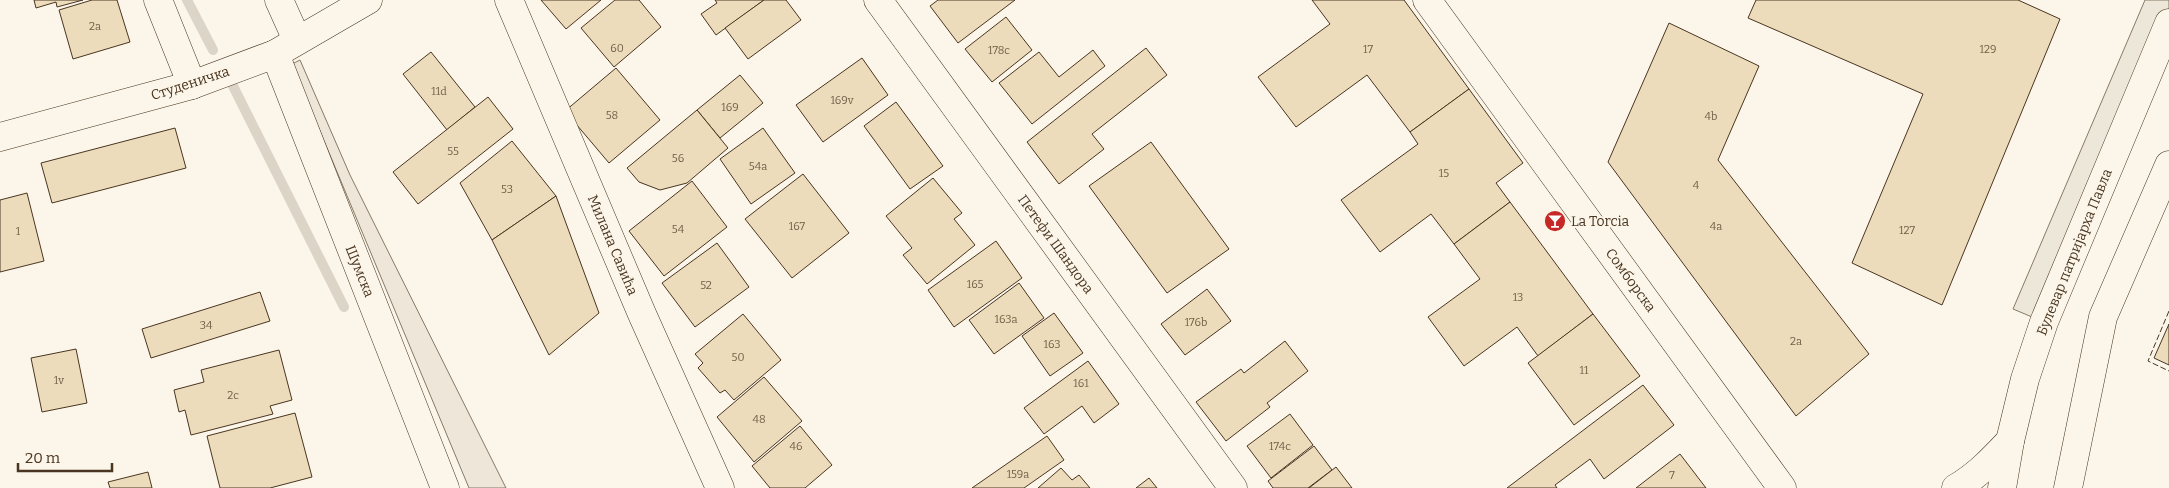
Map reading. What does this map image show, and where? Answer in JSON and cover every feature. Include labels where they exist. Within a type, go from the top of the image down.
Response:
[{"type":"street","points":[[158,0],[192,85]]},
{"type":"street","name":"Шумска","points":[[279,0],[286,47],[445,488]]},
{"type":"street","name":"Студеничка","points":[[0,137],[192,85],[286,47],[368,0]]},
{"type":"street","name":"Милана Савића","points":[[509,0],[646,323],[720,488]]},
{"type":"street","name":"Петефи Шандора","points":[[878,0],[1234,488]]},
{"type":"street","name":"Сомборска","points":[[1427,0],[1782,488]]},
{"type":"street","name":"Булевар патријарха Павла","points":[[2002,488],[2010,441],[2025,379],[2044,322],[2169,23]]},
{"type":"street","points":[[2068,488],[2103,317],[2169,164]]},
{"type":"street","points":[[1956,488],[1988,465],[2010,441]]},
{"type":"shaded area","points":[[2145,0],[2169,0],[2169,23],[2044,322],[2013,309]]},
{"type":"shaded area","points":[[300,60],[350,175],[506,488],[469,488],[292,64]]},
{"type":"building","points":[[34,0],[83,0],[57,7],[56,2],[36,8]]},
{"type":"building","points":[[92,0],[117,0],[130,42],[73,59],[59,10]]},
{"type":"building","points":[[541,0],[601,0],[566,29]]},
{"type":"building","points":[[615,0],[639,0],[661,27],[614,67],[581,28]]},
{"type":"building","points":[[715,0],[764,0],[716,35],[701,14],[717,3]]},
{"type":"building","points":[[764,0],[786,0],[801,20],[748,59],[725,28]]},
{"type":"building","points":[[938,0],[1015,0],[958,43],[930,6]]},
{"type":"building","points":[[1312,0],[1404,0],[1469,89],[1410,132],[1367,75],[1296,127],[1258,77],[1330,24]]},
{"type":"building","points":[[1756,0],[2018,0],[2060,19],[1942,305],[1852,263],[1923,94],[1748,18]]},
{"type":"building","points":[[1006,17],[1032,50],[992,82],[965,49]]},
{"type":"building","points":[[1669,23],[1759,66],[1718,160],[1869,354],[1796,416],[1608,162]]},
{"type":"building","points":[[1146,48],[1167,75],[1092,134],[1104,149],[1059,184],[1027,142]]},
{"type":"building","points":[[1093,50],[1105,66],[1032,124],[999,83],[1039,52],[1059,77]]},
{"type":"building","points":[[431,52],[475,107],[447,130],[403,74]]},
{"type":"building","points":[[862,58],[888,95],[823,142],[796,105]]},
{"type":"building","points":[[616,68],[660,120],[609,163],[565,111]]},
{"type":"building","points":[[740,75],[763,103],[720,138],[697,110]]},
{"type":"building","points":[[1469,89],[1523,163],[1496,183],[1510,202],[1454,244],[1431,214],[1380,252],[1341,200],[1418,144],[1410,132]]},
{"type":"building","points":[[488,97],[513,129],[418,204],[393,172]]},
{"type":"building","points":[[896,102],[943,166],[910,189],[864,126]]},
{"type":"building","points":[[697,110],[728,148],[687,183],[660,190],[639,182],[627,168]]},
{"type":"building","points":[[175,128],[186,168],[52,203],[41,163]]},
{"type":"building","points":[[763,128],[795,173],[751,204],[720,159]]},
{"type":"building","points":[[512,141],[556,196],[492,240],[460,183]]},
{"type":"building","points":[[1151,142],[1229,249],[1167,293],[1089,186]]},
{"type":"building","points":[[803,174],[849,233],[792,278],[745,219]]},
{"type":"building","points":[[933,178],[962,213],[954,219],[975,245],[927,284],[903,255],[912,248],[886,216]]},
{"type":"building","points":[[692,181],[727,227],[664,276],[629,231]]},
{"type":"building","points":[[27,193],[44,261],[0,272],[0,200]]},
{"type":"building","points":[[556,196],[599,313],[549,355],[492,240]]},
{"type":"building","points":[[1510,202],[1593,314],[1538,356],[1517,327],[1464,366],[1428,317],[1480,279],[1454,244]]},
{"type":"building","points":[[996,241],[1022,278],[954,327],[928,290]]},
{"type":"building","points":[[717,243],[749,287],[695,327],[662,283]]},
{"type":"building","points":[[1019,283],[1044,318],[994,354],[969,320]]},
{"type":"building","points":[[1207,289],[1231,321],[1185,355],[1161,324]]},
{"type":"building","points":[[260,292],[270,321],[151,358],[142,329]]},
{"type":"building","points":[[1054,313],[1083,353],[1050,376],[1022,336]]},
{"type":"building","points":[[743,314],[781,360],[734,400],[725,390],[720,393],[698,368],[703,363],[695,354]]},
{"type":"building","points":[[1593,314],[1640,376],[1574,425],[1528,363]]},
{"type":"building","points":[[2169,324],[2169,365],[2154,358]]},
{"type":"building","points":[[1285,341],[1308,371],[1267,403],[1270,407],[1226,441],[1196,402],[1241,369],[1244,373]]},
{"type":"building","points":[[76,349],[87,403],[42,412],[31,358]]},
{"type":"building","points":[[279,350],[292,400],[270,406],[273,414],[191,435],[185,410],[179,412],[174,390],[204,382],[201,370]]},
{"type":"building","points":[[1088,361],[1119,404],[1094,423],[1082,406],[1044,434],[1024,408]]},
{"type":"building","points":[[764,377],[802,421],[754,462],[717,417]]},
{"type":"building","points":[[1643,385],[1674,425],[1604,479],[1590,459],[1555,485],[1557,488],[1507,488]]},
{"type":"building","points":[[295,413],[312,477],[270,488],[220,488],[207,436]]},
{"type":"building","points":[[1290,414],[1313,445],[1271,478],[1247,446]]},
{"type":"building","points":[[800,426],[832,465],[805,488],[770,488],[752,466]]},
{"type":"building","points":[[1047,436],[1064,460],[1024,488],[972,488]]},
{"type":"building","points":[[1314,446],[1332,470],[1308,488],[1273,488],[1268,481]]},
{"type":"building","points":[[1680,454],[1706,488],[1636,488]]},
{"type":"building","points":[[1336,467],[1352,488],[1309,488]]},
{"type":"building","points":[[1061,468],[1072,480],[1079,475],[1090,488],[1038,488]]},
{"type":"building","points":[[148,472],[152,488],[110,488],[108,482]]},
{"type":"building","points":[[1149,478],[1157,488],[1136,488]]},
{"type":"waterway","points":[[187,0],[213,50]]},
{"type":"waterway","points":[[231,82],[344,307]]},
{"type":"fence","points":[[2169,311],[2148,361],[2169,371]]},
{"type":"place","name":"La Torcia","points":[[1555,221]]}]
